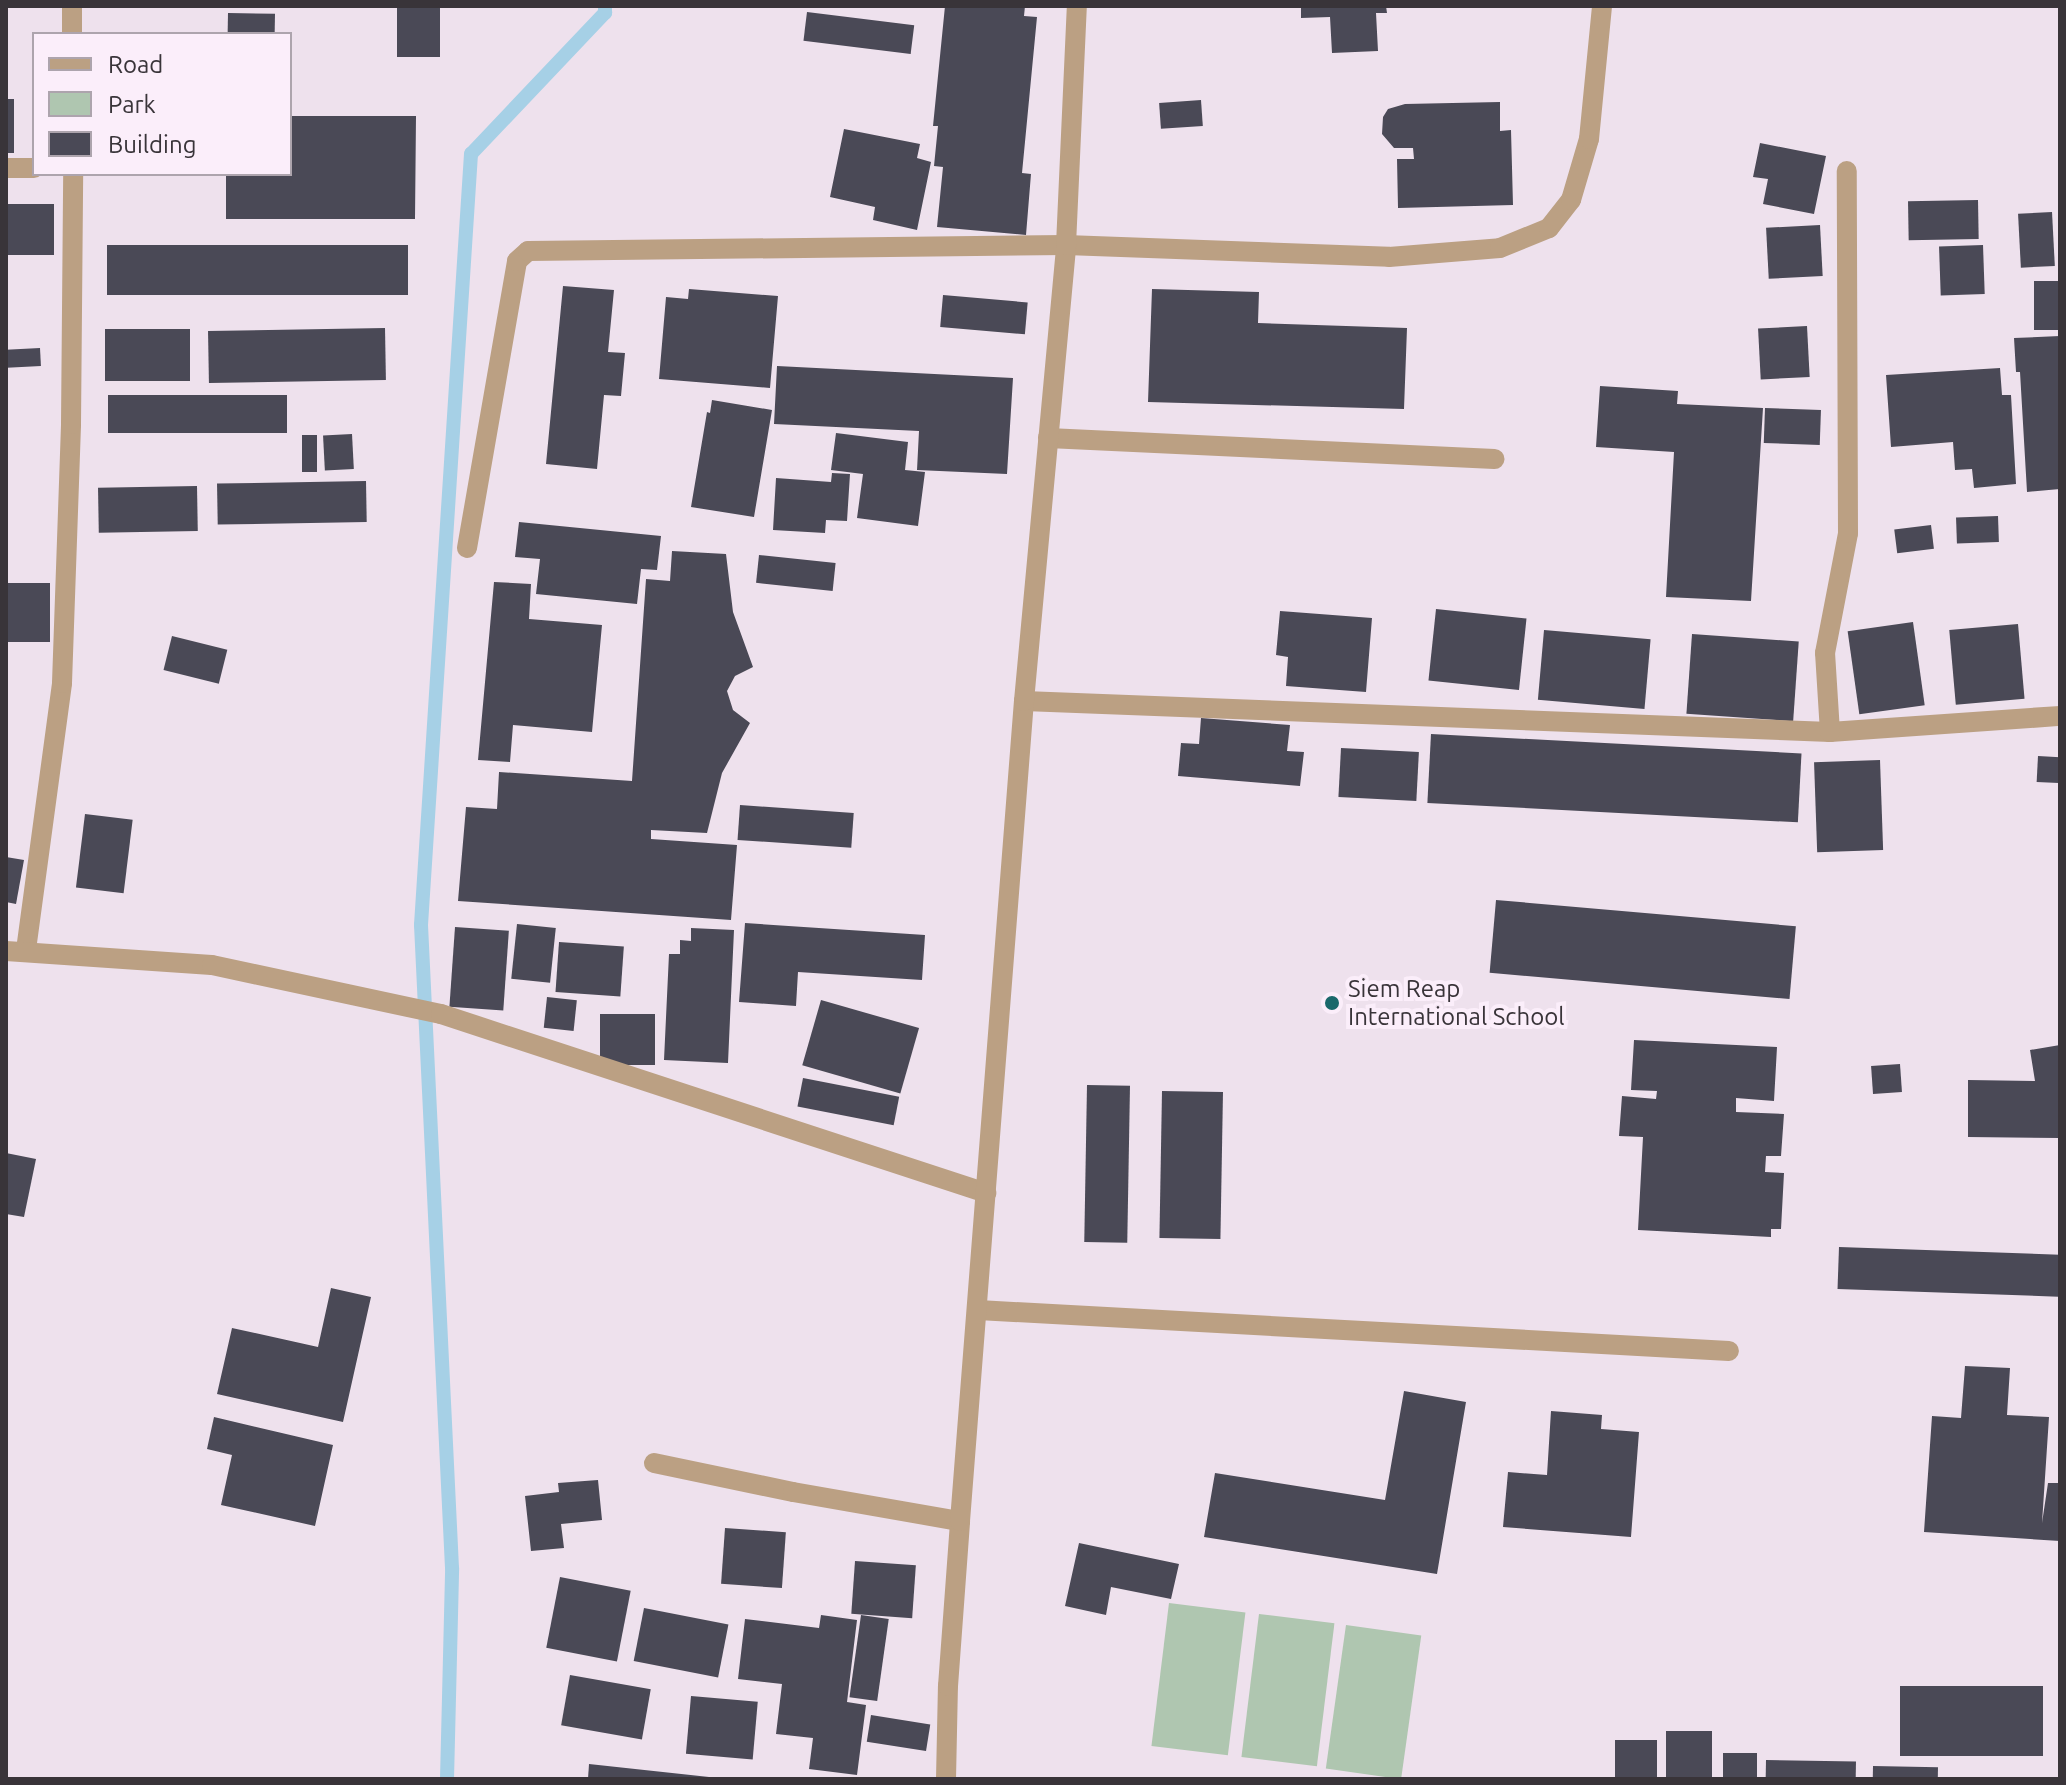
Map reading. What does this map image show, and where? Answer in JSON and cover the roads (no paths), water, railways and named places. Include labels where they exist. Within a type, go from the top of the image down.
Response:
[{"type":"street","points":[[72,6],[72,32]]},
{"type":"street","points":[[946,1779],[948,1686],[1024,701],[1066,245],[1077,6]]},
{"type":"street","points":[[467,548],[517,261],[528,251],[1066,245],[1389,257],[1500,248],[1549,228],[1571,200],[1589,139],[1602,6]]},
{"type":"street","points":[[6,168],[32,168]]},
{"type":"street","points":[[1830,732],[1825,653],[1848,533],[1847,171]]},
{"type":"street","points":[[73,176],[71,424],[62,683],[16,951],[212,965],[441,1014],[986,1193]]},
{"type":"street","points":[[1048,438],[1495,459]]},
{"type":"street","points":[[1024,701],[1830,732],[2060,716]]},
{"type":"street","points":[[978,1310],[1729,1351]]},
{"type":"street","points":[[654,1463],[793,1492],[960,1521]]},
{"type":"waterway","points":[[447,1779],[452,1568],[421,925],[471,154],[605,13],[605,6]]},
{"type":"place","name":"Siem Reap International School","points":[[1332,1003]]}]
